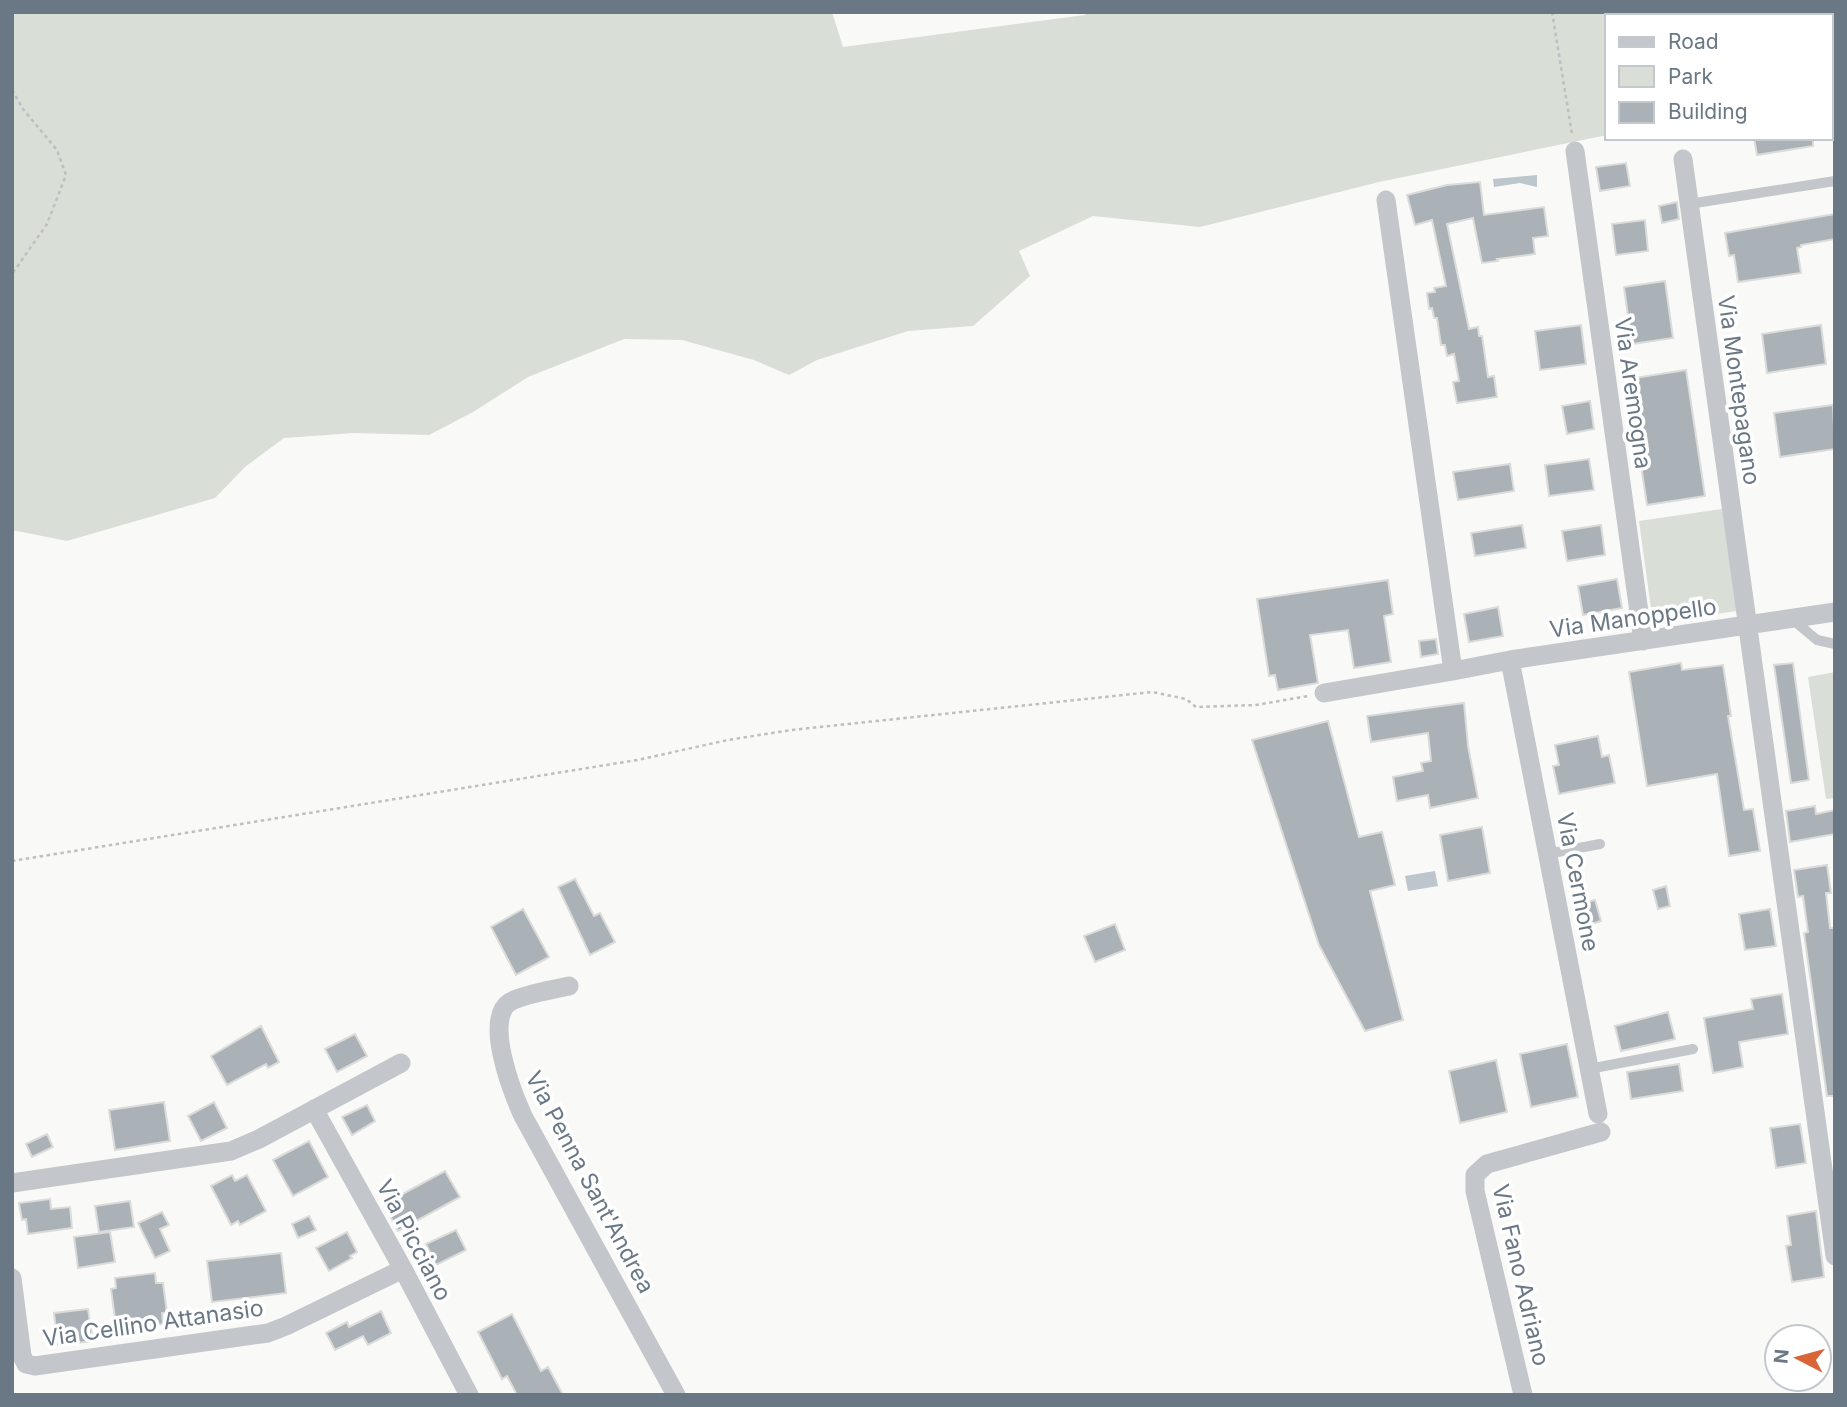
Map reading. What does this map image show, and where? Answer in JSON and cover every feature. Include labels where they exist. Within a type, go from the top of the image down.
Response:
[{"type":"street","name":"Via Aremogna","points":[[1575,151],[1643,641]]},
{"type":"street","name":"Via Montepagano","points":[[1683,159],[1746,627]]},
{"type":"street","points":[[1386,200],[1453,671]]},
{"type":"street","points":[[1746,627],[1835,612]]},
{"type":"street","name":"Via Manoppello","points":[[1324,694],[1510,660],[1746,627],[1835,1256]]},
{"type":"street","name":"Via Cermone","points":[[1510,660],[1599,1123]]},
{"type":"street","name":"Via Penna Sant'Andrea","points":[[569,986],[514,1000],[505,1007],[500,1016],[499,1027],[506,1073],[523,1116],[676,1395]]},
{"type":"street","points":[[12,1182],[225,1153],[250,1144],[401,1063]]},
{"type":"street","name":"Via Picciano","points":[[314,1109],[469,1395]]},
{"type":"street","name":"Via Fano Adriano","points":[[1523,1395],[1475,1191],[1475,1175],[1487,1164],[1599,1123]]},
{"type":"street","name":"Via Cellino Attanasio","points":[[12,1278],[22,1356],[26,1364],[34,1366],[268,1333],[403,1269]]},
{"type":"lane","points":[[1689,204],[1835,181]]},
{"type":"lane","points":[[1792,619],[1817,640],[1835,644]]},
{"type":"lane","points":[[1547,854],[1600,844]]},
{"type":"lane","points":[[1589,1069],[1693,1049]]},
{"type":"path","points":[[1552,12],[1575,151]]},
{"type":"path","points":[[12,90],[23,109],[57,150],[66,175],[47,224],[12,274]]},
{"type":"path","points":[[12,861],[637,760],[728,740],[791,730],[1152,692],[1186,699],[1196,707],[1256,705],[1324,694]]},
{"type":"green space","points":[[12,12],[832,12],[843,47],[1085,15],[1085,12],[1835,12],[1835,69],[1833,14],[1605,14],[1605,135],[1379,182],[1200,227],[1093,216],[1019,251],[1030,276],[973,326],[908,331],[817,360],[789,375],[754,360],[682,340],[624,339],[528,377],[473,412],[429,435],[354,433],[284,438],[245,467],[215,498],[67,541],[12,530]]},
{"type":"green space","points":[[1722,509],[1737,611],[1653,623],[1639,521]]},
{"type":"green space","points":[[1835,672],[1835,798],[1826,799],[1808,677]]},
{"type":"shaded area","points":[[1537,175],[1537,187],[1520,183],[1494,187],[1493,179]]},
{"type":"shaded area","points":[[1435,871],[1438,886],[1408,891],[1405,876]]},
{"type":"building","points":[[1754,140],[1813,140],[1813,146],[1757,155]]},
{"type":"building","points":[[1626,163],[1630,186],[1600,191],[1596,167]]},
{"type":"building","points":[[1480,182],[1484,215],[1544,207],[1548,236],[1533,238],[1535,254],[1482,263],[1473,218],[1447,224],[1469,329],[1478,327],[1479,336],[1482,336],[1488,377],[1494,376],[1497,397],[1457,403],[1453,382],[1459,381],[1454,354],[1447,356],[1445,345],[1441,345],[1437,318],[1434,318],[1432,308],[1429,309],[1427,293],[1435,292],[1434,288],[1446,286],[1432,220],[1415,225],[1407,195],[1447,185]]},
{"type":"building","points":[[1677,202],[1679,219],[1662,223],[1659,206]]},
{"type":"building","points":[[1835,214],[1835,239],[1797,248],[1801,273],[1738,282],[1734,255],[1729,256],[1725,233]]},
{"type":"building","points":[[1645,220],[1648,251],[1616,255],[1612,224]]},
{"type":"building","points":[[1665,281],[1673,338],[1632,344],[1624,287]]},
{"type":"building","points":[[1581,325],[1586,364],[1540,370],[1535,331]]},
{"type":"building","points":[[1821,325],[1826,364],[1767,373],[1762,334]]},
{"type":"building","points":[[1686,370],[1705,496],[1647,505],[1628,379]]},
{"type":"building","points":[[1590,401],[1594,429],[1567,434],[1562,406]]},
{"type":"building","points":[[1833,405],[1835,449],[1780,457],[1774,413]]},
{"type":"building","points":[[1589,459],[1594,490],[1549,496],[1545,465]]},
{"type":"building","points":[[1510,464],[1514,491],[1458,500],[1453,472]]},
{"type":"building","points":[[1522,525],[1526,548],[1475,556],[1471,533]]},
{"type":"building","points":[[1601,525],[1605,555],[1567,561],[1562,531]]},
{"type":"building","points":[[1617,579],[1622,608],[1583,615],[1578,586]]},
{"type":"building","points":[[1388,580],[1393,614],[1384,616],[1391,662],[1354,668],[1348,630],[1310,635],[1318,683],[1278,690],[1275,675],[1269,676],[1257,599]]},
{"type":"building","points":[[1498,607],[1503,636],[1469,642],[1464,614]]},
{"type":"building","points":[[1436,639],[1438,654],[1421,657],[1419,641]]},
{"type":"building","points":[[1681,663],[1682,670],[1723,665],[1731,716],[1728,716],[1744,810],[1753,809],[1760,851],[1729,856],[1717,774],[1647,786],[1629,672]]},
{"type":"building","points":[[1793,663],[1809,780],[1791,783],[1774,665]]},
{"type":"building","points":[[1464,703],[1468,746],[1478,798],[1430,808],[1428,795],[1397,801],[1393,777],[1423,771],[1421,763],[1431,761],[1428,733],[1371,742],[1367,716]]},
{"type":"building","points":[[1328,721],[1359,837],[1382,832],[1395,885],[1370,891],[1403,1020],[1365,1031],[1319,945],[1252,740]]},
{"type":"building","points":[[1598,736],[1602,757],[1609,755],[1615,783],[1559,794],[1553,766],[1559,765],[1555,745]]},
{"type":"building","points":[[1815,806],[1816,814],[1835,810],[1835,834],[1790,842],[1786,811]]},
{"type":"building","points":[[1482,827],[1490,873],[1448,881],[1440,835]]},
{"type":"building","points":[[1827,865],[1831,893],[1826,893],[1830,928],[1834,928],[1835,936],[1835,1096],[1827,1096],[1804,933],[1808,932],[1803,896],[1798,897],[1794,870]]},
{"type":"building","points":[[575,879],[594,916],[600,913],[615,942],[590,955],[558,887]]},
{"type":"building","points":[[1666,886],[1670,906],[1658,909],[1653,890]]},
{"type":"building","points":[[1595,900],[1601,921],[1588,925],[1583,903]]},
{"type":"building","points":[[523,909],[549,957],[516,975],[491,927]]},
{"type":"building","points":[[1770,909],[1776,946],[1745,950],[1739,914]]},
{"type":"building","points":[[1115,924],[1125,950],[1095,962],[1084,936]]},
{"type":"building","points":[[1782,994],[1788,1034],[1739,1042],[1743,1067],[1713,1073],[1704,1018],[1753,1009],[1751,999]]},
{"type":"building","points":[[1668,1012],[1675,1039],[1621,1051],[1615,1026]]},
{"type":"building","points":[[261,1026],[279,1062],[268,1068],[266,1064],[227,1085],[211,1056]]},
{"type":"building","points":[[355,1034],[367,1056],[337,1072],[325,1049]]},
{"type":"building","points":[[1567,1044],[1578,1097],[1531,1107],[1520,1054]]},
{"type":"building","points":[[1496,1060],[1507,1112],[1460,1123],[1449,1071]]},
{"type":"building","points":[[1679,1064],[1683,1091],[1631,1099],[1627,1072]]},
{"type":"building","points":[[164,1102],[170,1141],[115,1150],[109,1110]]},
{"type":"building","points":[[214,1102],[227,1128],[201,1141],[188,1116]]},
{"type":"building","points":[[367,1105],[375,1121],[352,1135],[342,1117]]},
{"type":"building","points":[[1800,1124],[1806,1163],[1776,1168],[1770,1128]]},
{"type":"building","points":[[47,1134],[53,1147],[32,1157],[26,1144]]},
{"type":"building","points":[[309,1141],[328,1177],[293,1196],[273,1160]]},
{"type":"building","points":[[445,1171],[460,1197],[398,1231],[384,1204]]},
{"type":"building","points":[[232,1175],[235,1181],[247,1175],[266,1211],[240,1225],[238,1221],[231,1225],[211,1186]]},
{"type":"building","points":[[50,1199],[51,1209],[70,1207],[72,1228],[28,1234],[26,1219],[22,1220],[19,1203]]},
{"type":"building","points":[[130,1201],[134,1227],[99,1232],[95,1206]]},
{"type":"building","points":[[1816,1211],[1824,1277],[1792,1282],[1786,1246],[1791,1245],[1787,1216]]},
{"type":"building","points":[[162,1212],[169,1225],[160,1229],[170,1251],[155,1258],[138,1223]]},
{"type":"building","points":[[309,1216],[316,1230],[298,1238],[292,1224]]},
{"type":"building","points":[[456,1230],[466,1250],[436,1265],[426,1244]]},
{"type":"building","points":[[110,1232],[115,1262],[78,1268],[74,1237]]},
{"type":"building","points":[[347,1232],[357,1252],[350,1256],[352,1258],[329,1271],[316,1248]]},
{"type":"building","points":[[281,1253],[286,1293],[212,1302],[207,1261]]},
{"type":"building","points":[[155,1273],[156,1283],[163,1283],[167,1313],[162,1313],[163,1324],[122,1330],[120,1318],[115,1319],[111,1289],[116,1288],[115,1278]]},
{"type":"building","points":[[88,1309],[93,1341],[58,1345],[54,1313]]},
{"type":"building","points":[[381,1311],[391,1333],[368,1345],[363,1336],[335,1350],[326,1333],[347,1322],[349,1327]]},
{"type":"building","points":[[512,1314],[541,1371],[548,1367],[563,1395],[517,1395],[507,1376],[502,1379],[478,1332]]}]
